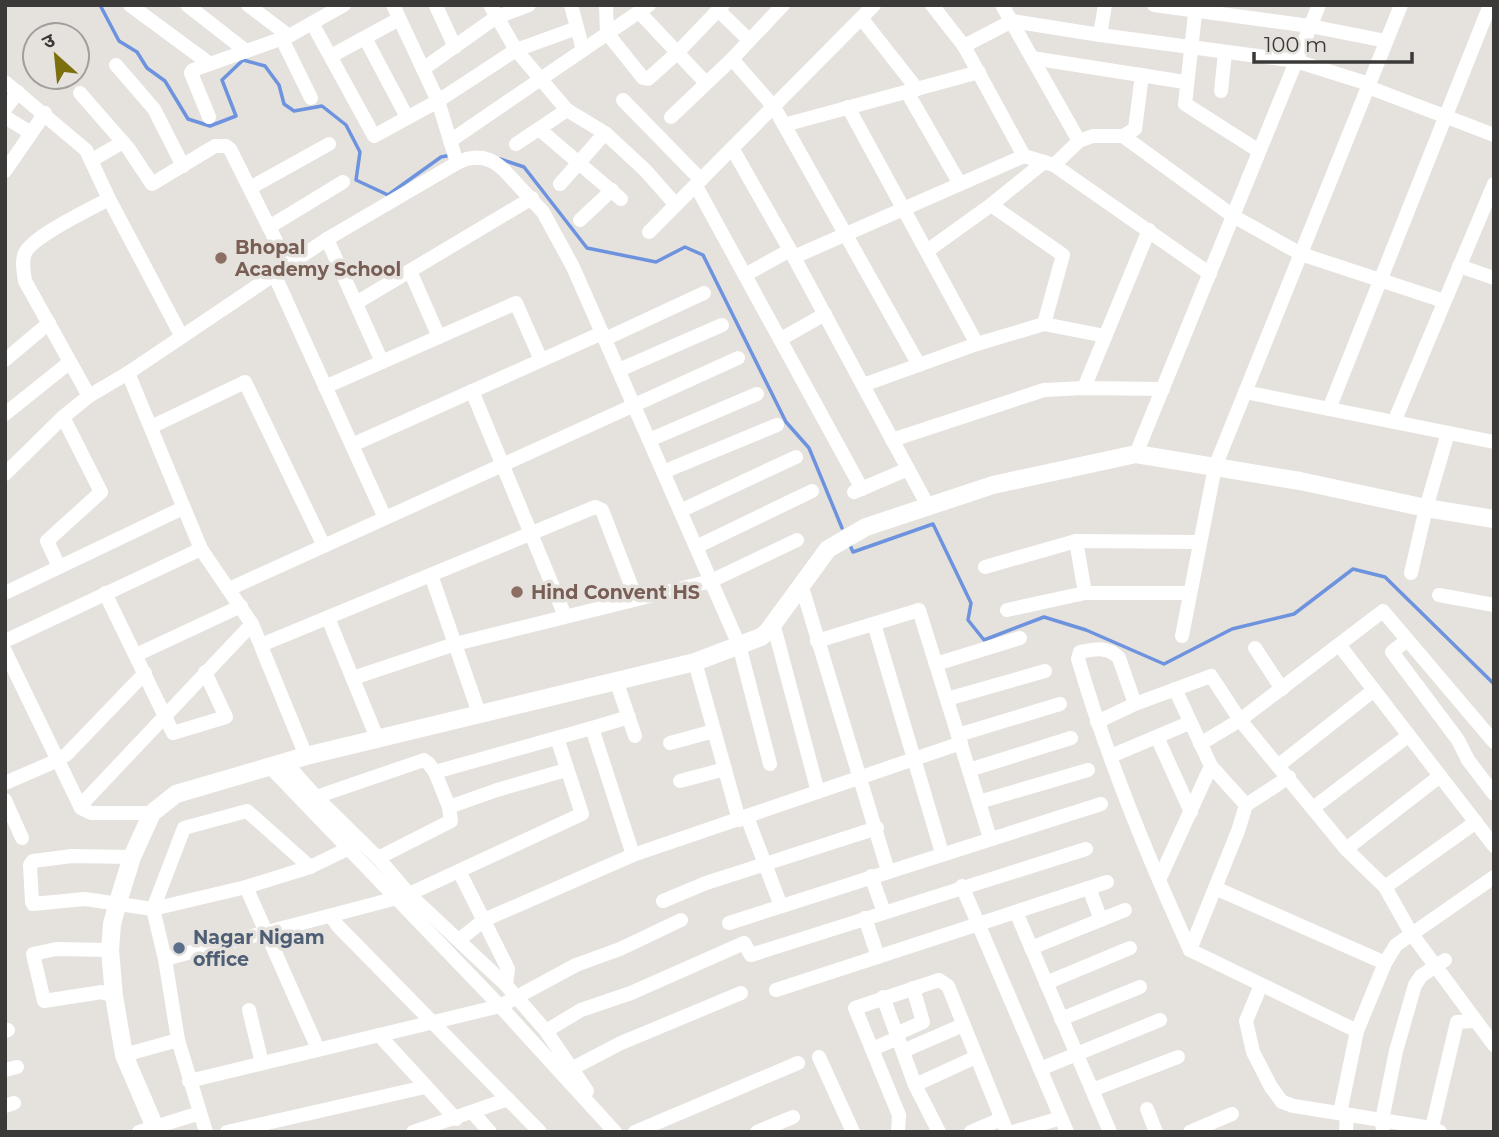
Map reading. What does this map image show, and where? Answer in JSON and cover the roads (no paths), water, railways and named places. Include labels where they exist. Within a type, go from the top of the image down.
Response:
[{"type":"main road","points":[[151,1130],[124,1055],[114,996],[110,950],[112,924],[132,857],[152,813],[176,793],[377,738],[480,716],[695,662],[761,637],[828,549],[866,527],[993,485],[1136,454],[1300,481],[1426,508],[1494,519]]},
{"type":"street","points":[[130,5],[210,64]]},
{"type":"street","points":[[187,5],[246,51]]},
{"type":"street","points":[[248,5],[286,38],[311,98]]},
{"type":"street","points":[[393,5],[438,101],[456,161]]},
{"type":"street","points":[[423,69],[455,47],[493,12],[529,5]]},
{"type":"street","points":[[571,5],[583,50]]},
{"type":"street","points":[[606,5],[607,33],[643,78],[652,78],[720,8],[749,40]]},
{"type":"street","points":[[671,117],[732,59],[783,5]]},
{"type":"street","points":[[649,232],[874,5]]},
{"type":"street","points":[[932,5],[964,46],[1024,156]]},
{"type":"street","points":[[1002,5],[1079,141]]},
{"type":"street","points":[[1100,35],[1105,5]]},
{"type":"street","points":[[1154,5],[1195,8],[1386,41]]},
{"type":"street","points":[[1136,454],[1319,5]]},
{"type":"street","points":[[1182,636],[1215,467],[1401,5]]},
{"type":"street","points":[[1329,409],[1490,5]]},
{"type":"street","points":[[436,6],[455,47]]},
{"type":"street","points":[[209,117],[192,70],[286,38],[338,7]]},
{"type":"street","points":[[1195,8],[1185,82],[1185,104],[1259,151]]},
{"type":"street","points":[[451,141],[644,9],[677,53],[706,83]]},
{"type":"street","points":[[493,12],[516,50],[567,110],[605,133],[645,170],[676,205]]},
{"type":"street","points":[[331,56],[399,19]]},
{"type":"street","points":[[862,19],[912,90],[960,184]]},
{"type":"street","points":[[964,46],[1012,21],[1296,61],[1368,85],[1494,135]]},
{"type":"street","points":[[312,23],[374,135],[438,101],[516,50],[577,27]]},
{"type":"street","points":[[365,38],[407,117]]},
{"type":"street","points":[[1221,91],[1225,53]]},
{"type":"street","points":[[1032,58],[1185,82]]},
{"type":"street","points":[[732,59],[774,107],[919,365]]},
{"type":"street","points":[[116,65],[154,109],[183,166]]},
{"type":"street","points":[[784,124],[979,72]]},
{"type":"street","points":[[927,251],[1079,141],[1093,136],[1123,136],[1135,129],[1142,75]]},
{"type":"street","points":[[5,82],[86,150],[182,337]]},
{"type":"street","points":[[5,108],[18,92]]},
{"type":"street","points":[[80,93],[123,142],[152,184],[215,146],[226,146],[288,265]]},
{"type":"street","points":[[623,100],[699,183],[858,490],[908,469]]},
{"type":"street","points":[[848,107],[977,344]]},
{"type":"street","points":[[516,144],[567,110]]},
{"type":"street","points":[[5,170],[45,113]]},
{"type":"street","points":[[5,117],[31,133]]},
{"type":"street","points":[[539,129],[616,194],[580,220]]},
{"type":"street","points":[[560,184],[605,133]]},
{"type":"street","points":[[1123,136],[1233,216],[1301,254],[1444,301]]},
{"type":"street","points":[[92,160],[123,142]]},
{"type":"street","points":[[250,188],[329,144]]},
{"type":"street","points":[[732,148],[928,506]]},
{"type":"street","points":[[745,275],[1024,156],[1049,164],[1210,274]]},
{"type":"street","points":[[5,473],[89,396],[128,373],[327,239],[456,161],[470,157],[496,162],[543,212],[573,267],[739,645],[770,764]]},
{"type":"street","points":[[269,227],[343,182]]},
{"type":"street","points":[[1394,422],[1492,193]]},
{"type":"street","points":[[356,303],[532,198]]},
{"type":"street","points":[[89,396],[25,281],[24,255],[33,242],[109,199]]},
{"type":"street","points":[[991,205],[1063,255],[1044,324]]},
{"type":"street","points":[[1084,388],[1149,230]]},
{"type":"street","points":[[327,239],[382,362]]},
{"type":"street","points":[[1459,266],[1494,278]]},
{"type":"street","points":[[410,271],[439,337]]},
{"type":"street","points":[[274,274],[385,518]]},
{"type":"street","points":[[352,445],[541,360],[704,293]]},
{"type":"street","points":[[325,387],[516,303],[541,360]]},
{"type":"street","points":[[781,339],[825,314]]},
{"type":"street","points":[[5,359],[49,323]]},
{"type":"street","points":[[863,385],[977,344],[1044,324],[1105,337]]},
{"type":"street","points":[[619,370],[722,325]]},
{"type":"street","points":[[229,589],[738,358]]},
{"type":"street","points":[[5,414],[70,362]]},
{"type":"street","points":[[128,373],[201,549],[252,624],[306,756]]},
{"type":"street","points":[[151,427],[245,382],[324,546]]},
{"type":"street","points":[[892,440],[1044,390],[1163,389]]},
{"type":"street","points":[[472,391],[565,616]]},
{"type":"street","points":[[1245,393],[1494,442]]},
{"type":"street","points":[[649,440],[757,394]]},
{"type":"street","points":[[59,567],[47,541],[101,492],[63,417]]},
{"type":"street","points":[[663,472],[777,425]]},
{"type":"street","points":[[1411,573],[1426,508],[1448,433]]},
{"type":"street","points":[[680,511],[796,457]]},
{"type":"street","points":[[696,547],[812,491]]},
{"type":"street","points":[[261,645],[596,507],[602,510],[636,598]]},
{"type":"street","points":[[5,593],[183,508]]},
{"type":"street","points":[[353,678],[455,644],[711,581],[797,540]]},
{"type":"street","points":[[985,567],[1076,541],[1200,542]]},
{"type":"street","points":[[1076,541],[1085,593]]},
{"type":"street","points":[[5,641],[201,549]]},
{"type":"street","points":[[431,575],[480,716]]},
{"type":"street","points":[[801,584],[888,871]]},
{"type":"street","points":[[105,593],[173,733],[226,717],[205,672]]},
{"type":"street","points":[[1007,610],[1085,593],[1190,593]]},
{"type":"street","points":[[1439,595],[1494,605]]},
{"type":"street","points":[[136,655],[241,606]]},
{"type":"street","points":[[817,641],[919,610],[990,838]]},
{"type":"street","points":[[1200,744],[1240,720],[1383,611],[1494,742]]},
{"type":"street","points":[[328,618],[377,738]]},
{"type":"street","points":[[773,623],[818,792]]},
{"type":"street","points":[[79,806],[252,624]]},
{"type":"street","points":[[874,624],[942,853]]},
{"type":"street","points":[[936,664],[1020,638]]},
{"type":"street","points":[[1407,640],[1392,652],[1443,719],[1475,770],[1494,794]]},
{"type":"street","points":[[1340,646],[1494,846]]},
{"type":"street","points":[[1135,704],[1119,658],[1115,654],[1097,648],[1080,652],[1079,659],[1097,722],[1159,880],[1190,950],[1357,1031]]},
{"type":"street","points":[[1255,648],[1282,689]]},
{"type":"street","points":[[5,651],[79,806],[91,813],[152,813]]},
{"type":"street","points":[[695,662],[725,769],[781,905]]},
{"type":"street","points":[[947,699],[1045,671]]},
{"type":"street","points":[[5,783],[67,754],[145,673]]},
{"type":"street","points":[[1097,722],[1135,704],[1211,676],[1240,720],[1346,849],[1385,887],[1411,933],[1440,964],[1494,1045]]},
{"type":"street","points":[[617,682],[635,736]]},
{"type":"street","points":[[1175,689],[1211,766],[1245,805]]},
{"type":"street","points":[[1279,765],[1374,690]]},
{"type":"street","points":[[459,940],[484,920],[633,855],[914,759],[959,739],[1060,704]]},
{"type":"street","points":[[435,772],[629,717]]},
{"type":"street","points":[[1111,756],[1189,723]]},
{"type":"street","points":[[592,728],[633,855]]},
{"type":"street","points":[[670,743],[714,731]]},
{"type":"street","points":[[1313,808],[1408,736]]},
{"type":"street","points":[[1157,737],[1191,812]]},
{"type":"street","points":[[165,959],[403,896],[582,814],[557,738]]},
{"type":"street","points":[[969,770],[1071,738]]},
{"type":"street","points":[[316,797],[424,760],[428,763],[435,772],[452,817],[448,824],[378,858]]},
{"type":"street","points":[[278,765],[316,797],[355,845],[378,858],[403,896],[459,940],[510,991],[546,1031],[615,1132]]},
{"type":"street","points":[[278,765],[403,896],[606,1120]]},
{"type":"street","points":[[1159,880],[1211,766]]},
{"type":"street","points":[[680,780],[725,769]]},
{"type":"street","points":[[979,802],[1088,769]]},
{"type":"street","points":[[449,807],[566,770]]},
{"type":"street","points":[[1346,849],[1440,776]]},
{"type":"street","points":[[1190,950],[1245,805],[1289,777]]},
{"type":"street","points":[[5,800],[15,832]]},
{"type":"street","points":[[729,923],[1101,804]]},
{"type":"street","points":[[206,1132],[178,1040],[165,959],[153,909],[184,828],[247,811],[310,867]]},
{"type":"street","points":[[1385,887],[1476,822]]},
{"type":"street","points":[[663,901],[706,883],[877,828]]},
{"type":"street","points":[[132,857],[65,857],[33,862],[30,865],[29,885],[33,904],[85,899],[153,909],[246,887],[310,867],[355,845]]},
{"type":"street","points":[[546,1031],[581,1010],[631,993],[744,943],[751,956],[962,886],[1086,849]]},
{"type":"street","points":[[459,871],[508,969],[510,991]]},
{"type":"street","points":[[871,876],[884,912]]},
{"type":"street","points":[[1346,1132],[1344,1113],[1357,1031],[1385,963],[1396,945],[1411,933],[1494,877]]},
{"type":"street","points":[[776,990],[1107,882]]},
{"type":"street","points":[[962,886],[1067,1132]]},
{"type":"street","points":[[246,887],[318,1049]]},
{"type":"street","points":[[1089,888],[1101,920]]},
{"type":"street","points":[[1215,888],[1385,963]]},
{"type":"street","points":[[1031,948],[1125,910]]},
{"type":"street","points":[[1016,912],[1092,1090],[1105,1130]]},
{"type":"street","points":[[331,916],[540,1132]]},
{"type":"street","points":[[865,918],[878,957]]},
{"type":"street","points":[[189,1080],[500,1006],[510,991],[620,949],[681,920]]},
{"type":"street","points":[[1046,983],[1130,948]]},
{"type":"street","points":[[110,950],[56,949],[33,954],[44,1001],[102,992],[114,996]]},
{"type":"street","points":[[1383,1126],[1396,1051],[1410,998],[1421,976],[1440,964]]},
{"type":"street","points":[[898,1132],[899,1115],[855,1008],[939,980],[948,986],[1004,1125],[971,1132]]},
{"type":"street","points":[[1261,985],[1246,1021],[1253,1052],[1270,1087],[1282,1102],[1344,1113],[1383,1126],[1434,1130],[1458,1022],[1476,1021]]},
{"type":"street","points":[[1062,1018],[1140,987]]},
{"type":"street","points":[[899,1041],[923,1022],[913,988]]},
{"type":"street","points":[[573,1068],[621,1042],[741,993]]},
{"type":"street","points":[[883,998],[915,1085],[939,1132]]},
{"type":"street","points":[[249,1010],[262,1063]]},
{"type":"street","points":[[1040,1069],[1160,1020]]},
{"type":"street","points":[[872,1049],[963,1025]]},
{"type":"street","points":[[379,1035],[456,1119]]},
{"type":"street","points":[[124,1055],[178,1040]]},
{"type":"street","points":[[819,1057],[853,1132]]},
{"type":"street","points":[[915,1085],[975,1057]]},
{"type":"street","points":[[1092,1090],[1178,1057]]},
{"type":"street","points":[[635,1132],[798,1063]]},
{"type":"street","points":[[227,1132],[425,1087]]},
{"type":"street","points":[[413,1132],[508,1099]]},
{"type":"street","points":[[1147,1109],[1156,1132]]},
{"type":"street","points":[[472,1112],[490,1132]]},
{"type":"street","points":[[151,1130],[200,1113]]},
{"type":"street","points":[[1190,1132],[1232,1114]]},
{"type":"street","points":[[757,1132],[793,1117]]},
{"type":"street","points":[[1013,1132],[1061,1118]]},
{"type":"waterway","points":[[100,5],[119,41],[137,52],[147,68],[165,81],[188,119],[210,126],[236,116],[222,80],[243,60],[265,66],[279,85],[284,104],[294,111],[322,106],[346,125],[360,152],[356,180],[388,195],[441,157],[451,155]]},
{"type":"waterway","points":[[500,159],[524,167],[587,248],[656,262],[685,247],[703,255],[786,422],[809,448],[842,528]]},
{"type":"waterway","points":[[849,543],[853,552],[933,524],[971,603],[968,620],[984,640],[1044,617],[1086,630],[1164,664],[1232,629],[1294,614],[1353,569],[1385,577],[1494,684]]},
{"type":"place","name":"Bhopal Academy School","points":[[221,258]]},
{"type":"place","name":"Hind Convent HS","points":[[517,592]]},
{"type":"place","name":"Nagar Nigam office","points":[[179,948]]}]
